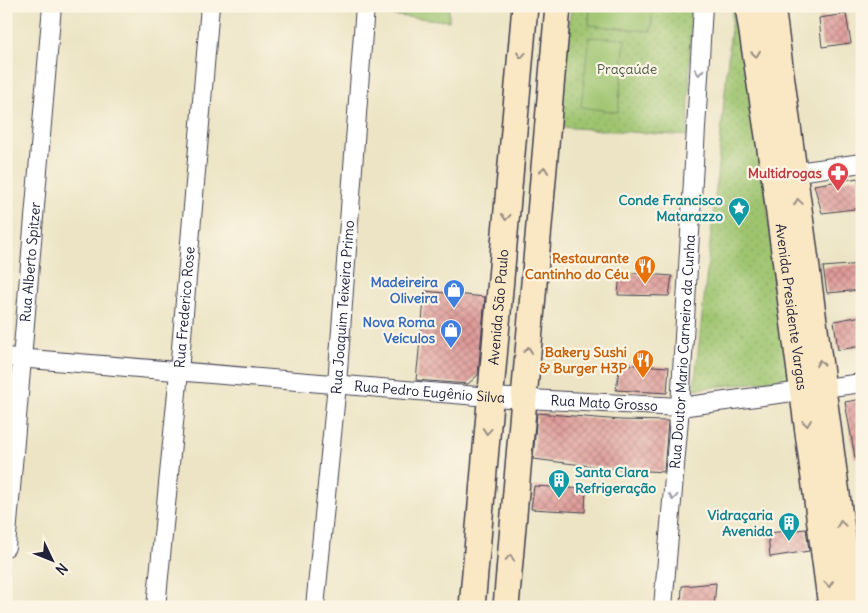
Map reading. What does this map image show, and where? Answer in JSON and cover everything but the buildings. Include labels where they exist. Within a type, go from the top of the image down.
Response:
[{"type":"main road","name":"Avenida São Paulo","points":[[472,607],[525,6]]},
{"type":"main road","points":[[506,607],[558,6]]},
{"type":"main road","name":"Avenida Presidente Vargas","points":[[748,6],[784,174]]},
{"type":"main road","name":"Avenida Presidente Vargas","points":[[772,6],[784,174],[813,390],[852,607]]},
{"type":"main road","points":[[515,116],[548,118]]},
{"type":"main road","name":"Avenida Presidente Vargas","points":[[813,390],[832,607]]},
{"type":"street","name":"Rua Alberto Spitzer","points":[[6,547],[15,358],[52,6]]},
{"type":"street","name":"Rua Frederico Rose","points":[[156,607],[179,372],[210,6]]},
{"type":"street","name":"Rua Joaquim Teixeira Primo","points":[[315,607],[337,384],[364,6]]},
{"type":"street","name":"Rua Doutor Mario Carneiro da Cunha","points":[[664,607],[680,407],[703,6]]},
{"type":"street","points":[[784,174],[862,163]]},
{"type":"street","name":"Rua Pedro Eugênio Silva","points":[[15,358],[490,397],[524,398]]},
{"type":"street","name":"Rua Mato Grosso","points":[[524,398],[680,407],[862,383]]},
{"type":"green space","points":[[387,6],[449,6],[449,21],[387,15]]},
{"type":"green space","name":"Praçaúde","points":[[571,6],[691,6],[688,136],[560,127]]},
{"type":"green space","points":[[590,6],[653,6],[651,31],[589,25]]},
{"type":"green space","points":[[733,6],[742,6],[789,379],[694,389],[715,198]]},
{"type":"green space","points":[[589,37],[625,39],[618,112],[581,107]]},
{"type":"place","name":"Multidrogas","points":[[838,192]]},
{"type":"place","name":"Conde Francisco Matarazzo","points":[[739,227]]},
{"type":"place","name":"Restaurante Cantinho do Céu","points":[[645,285]]},
{"type":"place","name":"Madeireira Oliveira","points":[[454,309]]},
{"type":"place","name":"Nova Roma Veículos","points":[[451,349]]},
{"type":"place","name":"Bakery Sushi & Burger H3P","points":[[643,379]]},
{"type":"place","name":"Santa Clara Refrigeração","points":[[559,499]]},
{"type":"place","name":"Vidraçaria Avenida","points":[[789,542]]}]
